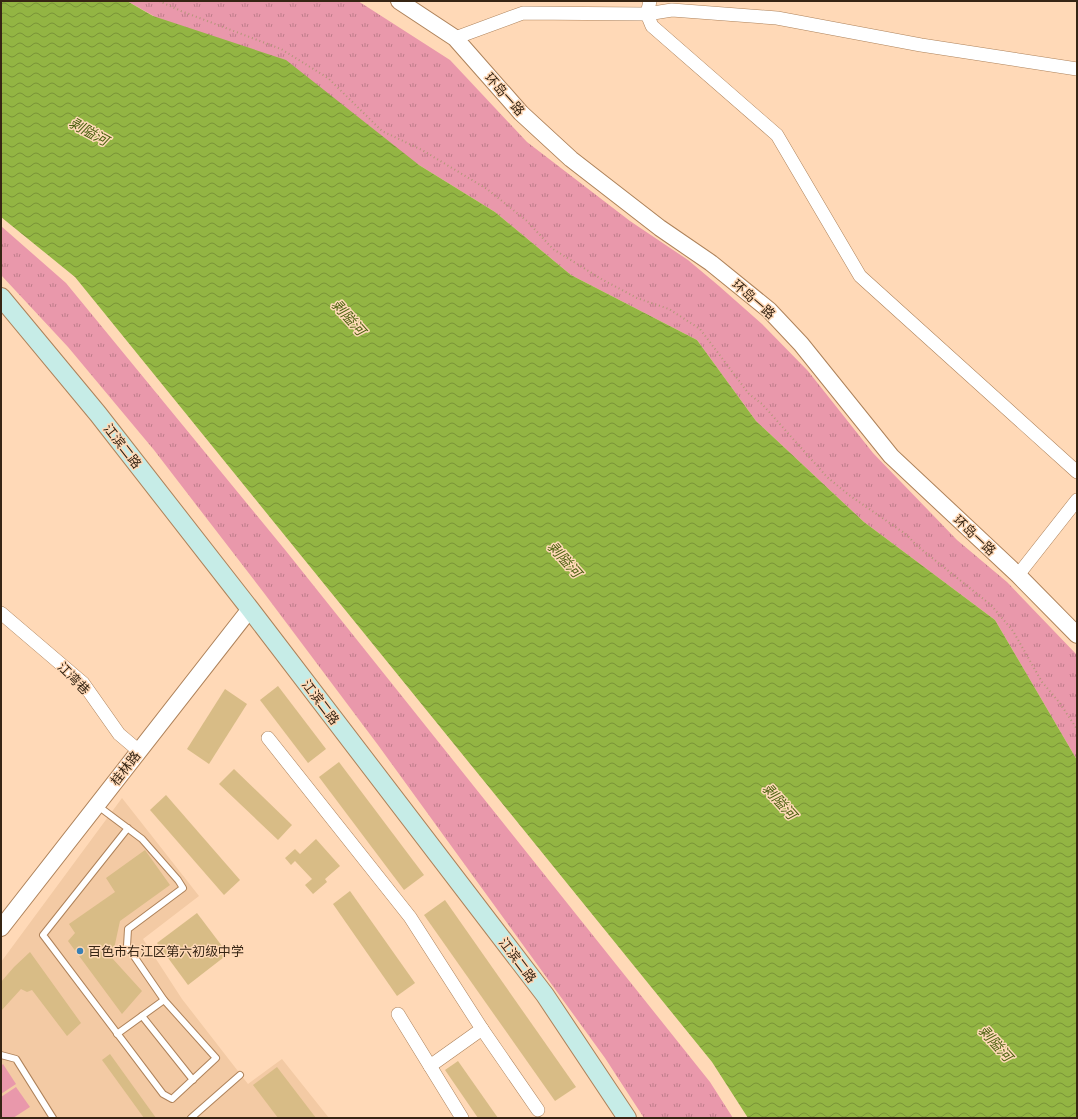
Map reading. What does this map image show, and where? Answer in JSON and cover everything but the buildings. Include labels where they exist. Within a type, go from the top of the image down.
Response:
[{"type":"main road","name":"江滨二路","points":[[1,297],[98,414],[250,609],[546,995],[624,1117]]},
{"type":"street","name":"环岛一路","points":[[399,1],[455,38],[521,113],[570,160],[660,228],[711,263],[769,310],[801,344],[891,456],[1018,575],[1077,635]]},
{"type":"street","points":[[649,7],[652,26],[777,134],[860,276],[1077,472]]},
{"type":"street","points":[[455,38],[523,13],[649,7],[777,18],[921,45],[1077,69]]},
{"type":"street","points":[[1018,575],[1077,500]]},
{"type":"street","name":"桂林路","points":[[1,928],[250,609]]},
{"type":"street","name":"江湾巷","points":[[1,613],[83,684],[119,734],[139,752]]},
{"type":"street","points":[[268,738],[410,917],[482,1029],[538,1110]]},
{"type":"street","points":[[398,1014],[462,1118]]},
{"type":"street","points":[[430,1066],[482,1029]]},
{"type":"lane","points":[[97,805],[128,828],[142,839],[178,880],[183,888],[128,930],[127,946],[164,1000],[216,1058],[172,1099],[163,1094],[43,935],[128,828]]},
{"type":"lane","points":[[117,1034],[164,1000]]},
{"type":"lane","points":[[142,1016],[193,1080]]},
{"type":"lane","points":[[1,1055],[16,1059],[53,1118]]},
{"type":"lane","points":[[192,1118],[240,1075]]},
{"type":"path","points":[[159,1],[181,11],[281,49],[328,78],[382,131],[422,150],[487,189],[527,221],[553,249],[603,280],[637,298],[669,309],[700,329],[749,394],[762,404],[827,477],[849,495],[908,535],[916,545],[991,605],[1013,631],[1042,682],[1077,729]]},
{"type":"shaded area","name":"百色市右江区第六初级中学","points":[[122,798],[199,896],[143,939],[182,999],[248,1084],[282,1059],[329,1118],[1,1118],[1,962]]},
{"type":"green space","points":[[127,1],[358,1],[450,60],[527,142],[630,221],[688,260],[762,324],[808,371],[873,453],[957,540],[1007,582],[1077,655],[1077,760],[995,620],[864,522],[756,421],[697,340],[571,275],[495,212],[419,165]]},
{"type":"green space","points":[[1,226],[66,283],[286,551],[710,1082],[733,1118],[644,1118],[605,1058],[378,745],[264,593],[154,450],[68,347],[1,275]]},
{"type":"green space","points":[[3,1064],[16,1084],[1,1094],[1,1066]]},
{"type":"green space","points":[[16,1087],[30,1107],[13,1118],[1,1118],[1,1097]]},
{"type":"water","name":"剥隘河","points":[[1,1],[127,1],[153,16],[286,60],[419,165],[495,212],[571,275],[697,340],[756,421],[864,522],[995,620],[1077,760],[1077,1118],[748,1118],[712,1062],[75,277],[1,217]]},
{"type":"place","name":"百色市右江区第六初级中学","points":[[80,951]]}]
